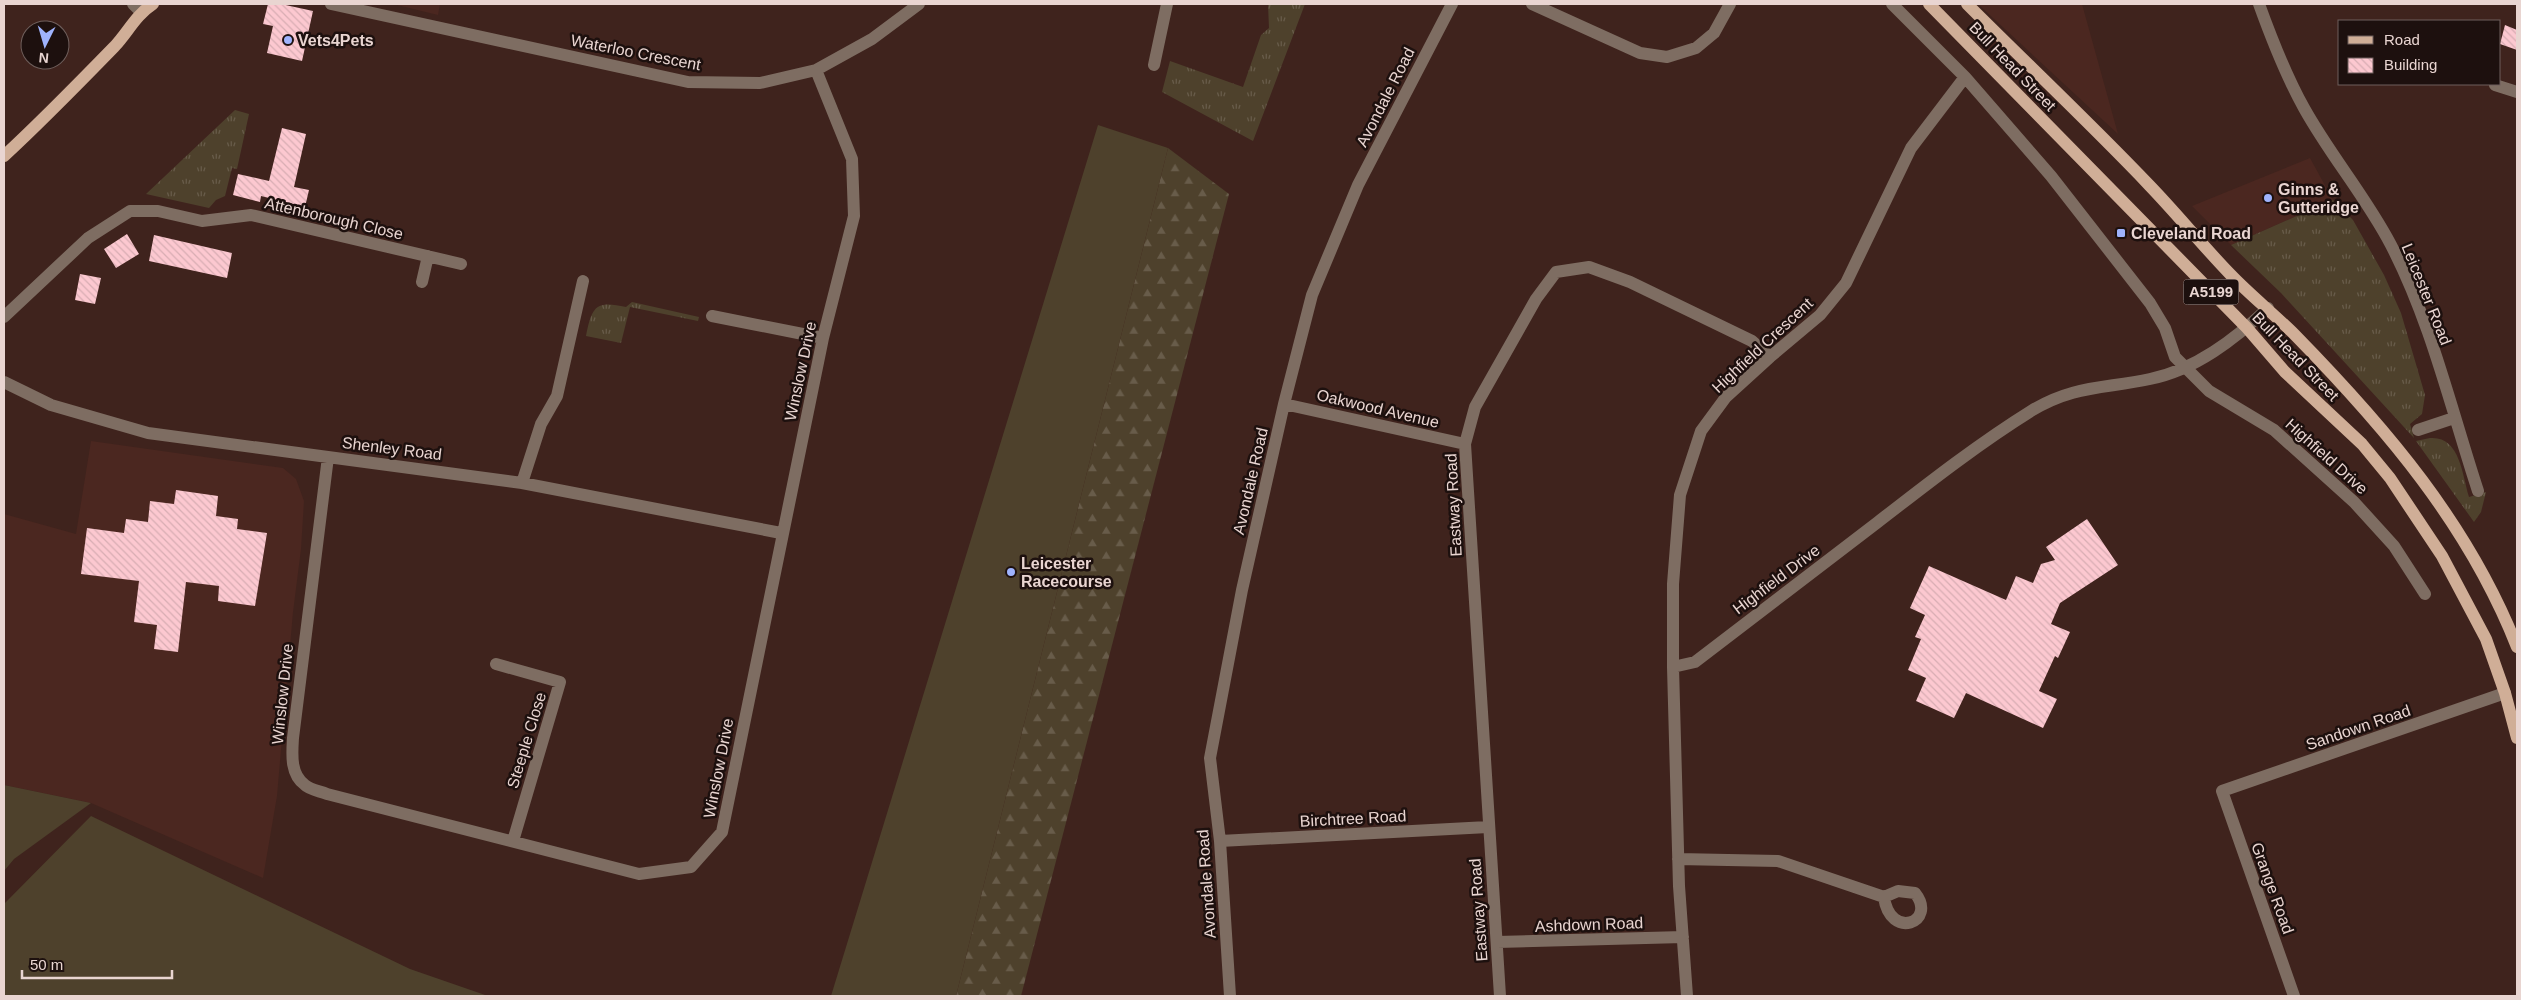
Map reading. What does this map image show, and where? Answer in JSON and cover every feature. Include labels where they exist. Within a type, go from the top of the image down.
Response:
[{"type":"main road","points":[[4,156],[45,118],[124,36],[137,8],[152,4]]},
{"type":"main road","name":"Bull Head Street","points":[[1929,4],[2247,328],[2285,372],[2362,444],[2385,471],[2442,556],[2467,601],[2486,639],[2505,693]]},
{"type":"main road","name":"Bull Head Street","points":[[1967,4],[2149,185],[2232,276],[2268,308],[2400,449],[2435,495],[2481,568],[2500,604],[2517,647]]},
{"type":"main road","name":"A5199","points":[[2505,693],[2517,738]]},
{"type":"street","name":"Waterloo Crescent","points":[[331,4],[688,82],[760,83],[816,70],[872,39],[919,4]]},
{"type":"street","points":[[1154,65],[1167,4]]},
{"type":"street","name":"Avondale Road","points":[[1230,996],[1220,841],[1210,758],[1242,590],[1284,404],[1312,296],[1350,203],[1452,4]]},
{"type":"street","points":[[1532,4],[1640,53],[1667,57],[1696,48],[1714,33],[1730,4]]},
{"type":"street","points":[[1892,4],[1965,77],[2051,176],[2150,304],[2164,328],[2175,357],[2184,366]]},
{"type":"street","name":"Leicester Road","points":[[2259,4],[2278,56],[2304,108],[2381,230],[2407,280],[2422,316],[2478,491]]},
{"type":"street","name":"Winslow Drive","points":[[328,457],[293,738],[292,760],[296,773],[304,785],[327,794],[638,874],[691,867],[722,832],[823,338],[854,216],[852,159],[816,70]]},
{"type":"street","name":"Highfield Crescent","points":[[1673,667],[1672,584],[1680,495],[1701,432],[1726,397],[1820,315],[1846,283],[1911,148],[1965,77]]},
{"type":"street","points":[[2496,85],[2517,92]]},
{"type":"street","name":"Attenborough Close","points":[[4,317],[88,238],[130,211],[158,211],[202,221],[251,216],[461,264]]},
{"type":"street","points":[[422,282],[428,256]]},
{"type":"street","name":"Eastway Road","points":[[1500,996],[1465,444],[1475,407],[1536,299],[1556,272],[1589,267],[1630,282],[1752,341],[1770,357]]},
{"type":"street","points":[[522,483],[542,424],[557,396],[565,370],[583,281]]},
{"type":"street","name":"Highfield Drive","points":[[1673,667],[1695,662],[1936,477],[2031,411],[2062,395],[2097,386],[2152,379],[2184,366],[2216,351],[2247,328],[2268,308]]},
{"type":"street","points":[[712,316],[823,338]]},
{"type":"street","name":"Highfield Drive","points":[[2184,366],[2209,392],[2274,430],[2354,502],[2394,546],[2425,594]]},
{"type":"street","name":"Shenley Road","points":[[4,382],[52,405],[148,433],[522,483],[782,533]]},
{"type":"street","name":"Oakwood Avenue","points":[[1284,404],[1465,444]]},
{"type":"street","points":[[2418,430],[2454,418]]},
{"type":"street","name":"Steeple Close","points":[[496,664],[560,682],[513,842]]},
{"type":"street","points":[[1673,667],[1678,859],[1687,996]]},
{"type":"street","name":"Sandown Road","points":[[2222,792],[2505,693]]},
{"type":"street","name":"Grange Road","points":[[2222,792],[2294,996]]},
{"type":"street","name":"Birchtree Road","points":[[1220,841],[1488,827]]},
{"type":"street","points":[[1678,859],[1778,861],[1884,897]]},
{"type":"street","name":"Ashdown Road","points":[[1497,942],[1683,937]]},
{"type":"shaded area","points":[[393,4],[440,4],[438,15]]},
{"type":"shaded area","points":[[1978,4],[2082,4],[2118,134]]},
{"type":"shaded area","points":[[2310,158],[2333,200],[2231,245],[2192,206]]},
{"type":"shaded area","points":[[91,441],[283,468],[296,479],[304,501],[301,549],[293,612],[277,796],[263,878],[91,803],[4,785],[4,514],[76,534]]},
{"type":"green space","points":[[1268,4],[1305,4],[1253,141],[1162,92],[1170,61],[1243,87],[1261,35],[1269,28]]},
{"type":"green space","points":[[235,110],[249,114],[237,169],[232,168],[225,196],[216,200],[209,208],[146,194]]},
{"type":"green space","name":"Leicester Racecourse","points":[[1098,125],[1168,148],[956,996],[831,996]]},
{"type":"green space","points":[[1168,148],[1229,194],[1021,996],[956,996]]},
{"type":"green space","points":[[2333,200],[2353,220],[2384,275],[2401,313],[2425,395],[2422,414],[2410,424],[2414,438],[2281,293],[2231,245]]},
{"type":"green space","points":[[632,302],[699,317],[698,321],[630,307],[621,343],[586,336],[590,318],[593,312],[601,305],[608,304],[626,307]]},
{"type":"green space","points":[[2430,438],[2440,439],[2448,443],[2454,450],[2469,497],[2486,492],[2481,512],[2474,522],[2416,441]]},
{"type":"green space","points":[[4,785],[91,803],[14,859],[4,871]]},
{"type":"green space","points":[[91,816],[410,969],[488,996],[4,996],[4,904]]},
{"type":"building","name":"Vets4Pets","points":[[268,4],[281,4],[313,11],[302,61],[267,53],[273,26],[263,24]]},
{"type":"building","points":[[2505,25],[2517,30],[2517,50],[2501,44]]},
{"type":"building","points":[[282,128],[306,134],[294,187],[309,190],[305,207],[261,196],[260,202],[233,195],[238,174],[269,181]]},
{"type":"building","points":[[127,234],[139,254],[116,268],[104,249]]},
{"type":"building","points":[[154,235],[232,253],[227,278],[149,261]]},
{"type":"building","points":[[80,274],[101,278],[95,304],[75,300]]},
{"type":"building","points":[[176,490],[218,496],[216,516],[238,519],[237,529],[267,533],[255,606],[218,601],[219,586],[186,582],[178,652],[154,649],[157,625],[134,622],[139,581],[81,574],[87,528],[124,533],[126,519],[148,522],[150,501],[174,504]]},
{"type":"building","points":[[2087,519],[2118,565],[2060,603],[2051,624],[2070,632],[2058,658],[2055,656],[2039,691],[2057,699],[2043,728],[1966,693],[1954,718],[1916,701],[1926,678],[1908,670],[1921,639],[1915,637],[1925,615],[1910,608],[1929,566],[2006,600],[2016,576],[2033,583],[2041,564],[2055,560],[2046,547]]},
{"type":"place","name":"Vets4Pets","points":[[288,40]]},
{"type":"place","name":"Ginns & Gutteridge","points":[[2268,198]]},
{"type":"place","name":"Cleveland Road","points":[[2121,233]]},
{"type":"place","name":"Leicester Racecourse","points":[[1011,572]]}]
